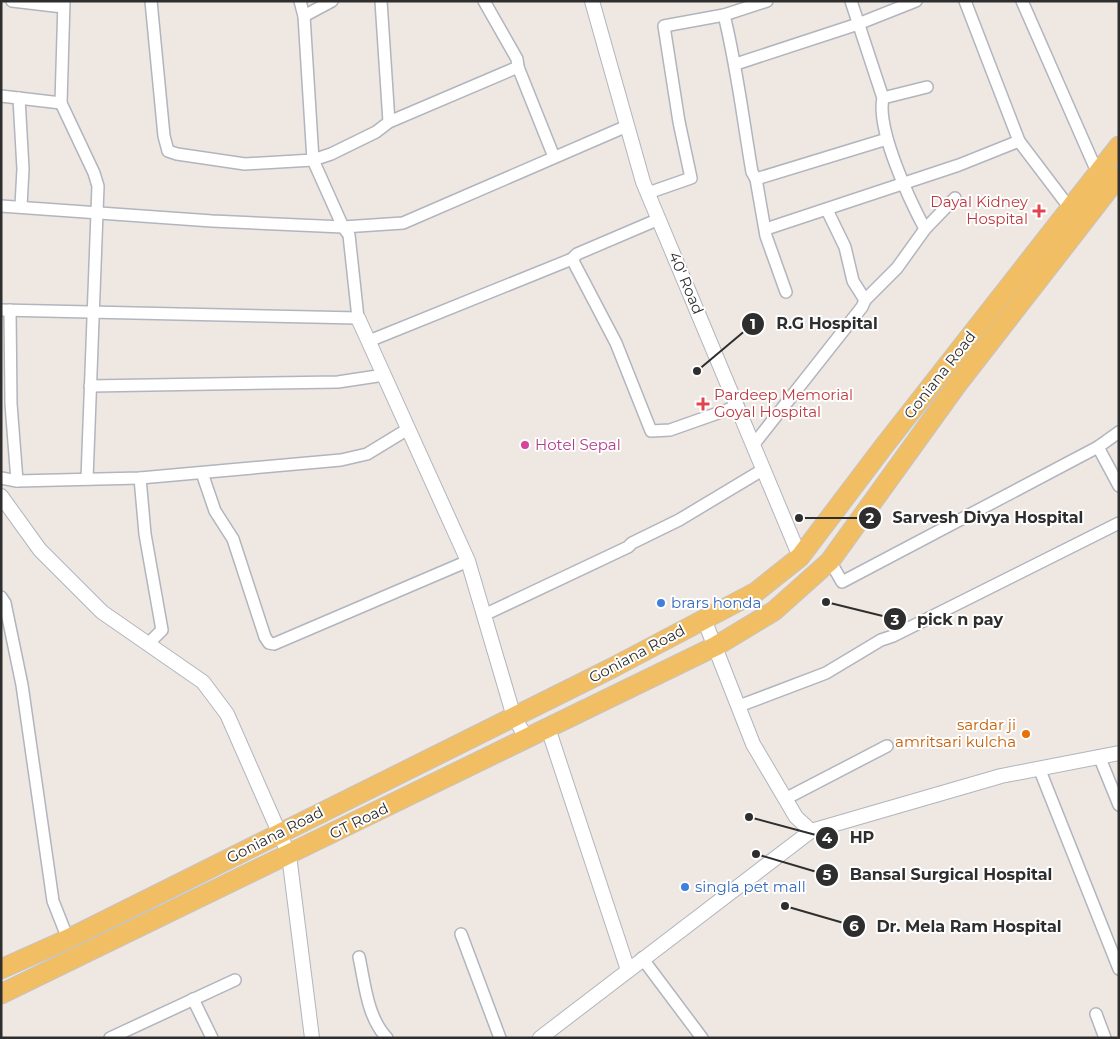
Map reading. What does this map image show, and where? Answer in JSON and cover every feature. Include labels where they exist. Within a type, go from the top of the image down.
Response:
[{"type":"main road","name":"Goniana Road","points":[[716,646],[774,612],[830,561],[1078,214],[1098,174],[1119,146]]},
{"type":"main road","name":"Goniana Road","points":[[1,970],[68,939],[612,668],[756,592],[800,557],[884,446],[1078,214],[1119,176]]},
{"type":"main road","name":"GT Road","points":[[1,994],[716,646]]},
{"type":"street","points":[[12,1],[63,4],[64,60],[61,103],[96,179],[98,212],[87,479]]},
{"type":"street","points":[[151,1],[164,136],[168,151],[176,154],[245,164],[313,160],[331,154],[376,132],[389,122],[518,67]]},
{"type":"street","points":[[300,1],[304,16],[313,160],[343,227],[349,235],[358,318],[468,561],[514,717],[527,739]]},
{"type":"street","points":[[304,16],[332,1]]},
{"type":"street","points":[[381,1],[389,122]]},
{"type":"street","points":[[484,1],[517,59],[518,67],[554,157]]},
{"type":"street","name":"40' Road","points":[[592,1],[648,193],[800,557]]},
{"type":"street","points":[[648,193],[692,178],[679,122],[664,26],[724,15],[744,5],[767,1]]},
{"type":"street","points":[[851,1],[883,98],[882,106],[887,139],[910,200],[925,229]]},
{"type":"street","points":[[736,64],[858,24],[916,1]]},
{"type":"street","points":[[965,1],[1019,141],[1078,214]]},
{"type":"street","points":[[1022,1],[1098,174]]},
{"type":"street","points":[[724,15],[736,64],[752,172],[756,179],[766,236],[786,292]]},
{"type":"street","points":[[883,98],[927,87]]},
{"type":"street","points":[[1,96],[61,103]]},
{"type":"street","points":[[18,98],[23,169],[21,206]]},
{"type":"street","points":[[1,206],[21,206],[212,222],[343,227],[403,223],[627,126]]},
{"type":"street","points":[[756,179],[887,139]]},
{"type":"street","points":[[766,228],[816,211],[827,210],[959,165],[1019,141]]},
{"type":"street","points":[[754,444],[862,307],[865,300],[897,268],[925,229],[956,198]]},
{"type":"street","points":[[827,210],[845,247],[853,282],[865,300]]},
{"type":"street","points":[[368,341],[572,259],[577,254],[659,219]]},
{"type":"street","points":[[572,259],[616,343],[651,431],[670,430],[738,406]]},
{"type":"street","points":[[17,481],[10,404],[6,310],[358,318]]},
{"type":"street","points":[[90,386],[338,382],[384,375]]},
{"type":"street","points":[[1,478],[17,481],[140,478],[341,460],[367,454],[408,429]]},
{"type":"street","points":[[830,561],[842,582],[1098,447],[1119,432]]},
{"type":"street","points":[[1098,447],[1119,486]]},
{"type":"street","points":[[484,615],[628,548],[632,543],[679,520],[764,469]]},
{"type":"street","points":[[202,473],[215,511],[232,539],[265,637],[269,643],[274,644],[468,561]]},
{"type":"street","points":[[140,478],[145,534],[162,630],[148,644]]},
{"type":"street","points":[[1,496],[40,550],[102,612],[203,682],[228,714],[288,855],[312,1038]]},
{"type":"street","points":[[739,706],[826,673],[881,640],[893,636],[1119,523]]},
{"type":"street","points":[[1,597],[5,603],[22,685],[53,901],[68,939]]},
{"type":"street","points":[[704,619],[753,744],[796,817],[811,831]]},
{"type":"street","points":[[548,728],[628,970]]},
{"type":"street","points":[[785,799],[887,746]]},
{"type":"street","points":[[540,1038],[642,958],[811,831],[1001,776],[1119,753]]},
{"type":"street","points":[[1100,756],[1119,805]]},
{"type":"street","points":[[1039,768],[1119,969]]},
{"type":"street","points":[[461,934],[500,1038]]},
{"type":"street","points":[[360,957],[369,1004],[379,1029],[387,1038]]},
{"type":"street","points":[[642,958],[702,1038]]},
{"type":"street","points":[[110,1038],[235,980]]},
{"type":"street","points":[[193,999],[212,1038]]},
{"type":"street","points":[[1096,1014],[1105,1038]]},
{"type":"street","points":[[135,1026],[140,1038]]},
{"type":"place","name":"Dayal Kidney Hospital","points":[[1039,211]]},
{"type":"place","name":"R.G Hospital","points":[[697,371]]},
{"type":"place","name":"Pardeep Memorial Goyal Hospital","points":[[703,404]]},
{"type":"place","name":"Hotel Sepal","points":[[525,445]]},
{"type":"place","name":"Sarvesh Divya Hospital","points":[[799,518]]},
{"type":"place","name":"pick n pay","points":[[826,602]]},
{"type":"place","name":"brars honda","points":[[661,603]]},
{"type":"place","name":"sardar ji amritsari kulcha","points":[[1026,734]]},
{"type":"place","name":"HP","points":[[749,817]]},
{"type":"place","name":"Bansal Surgical Hospital","points":[[756,854]]},
{"type":"place","name":"singla pet mall","points":[[685,887]]},
{"type":"place","name":"Dr. Mela Ram Hospital","points":[[785,906]]}]
